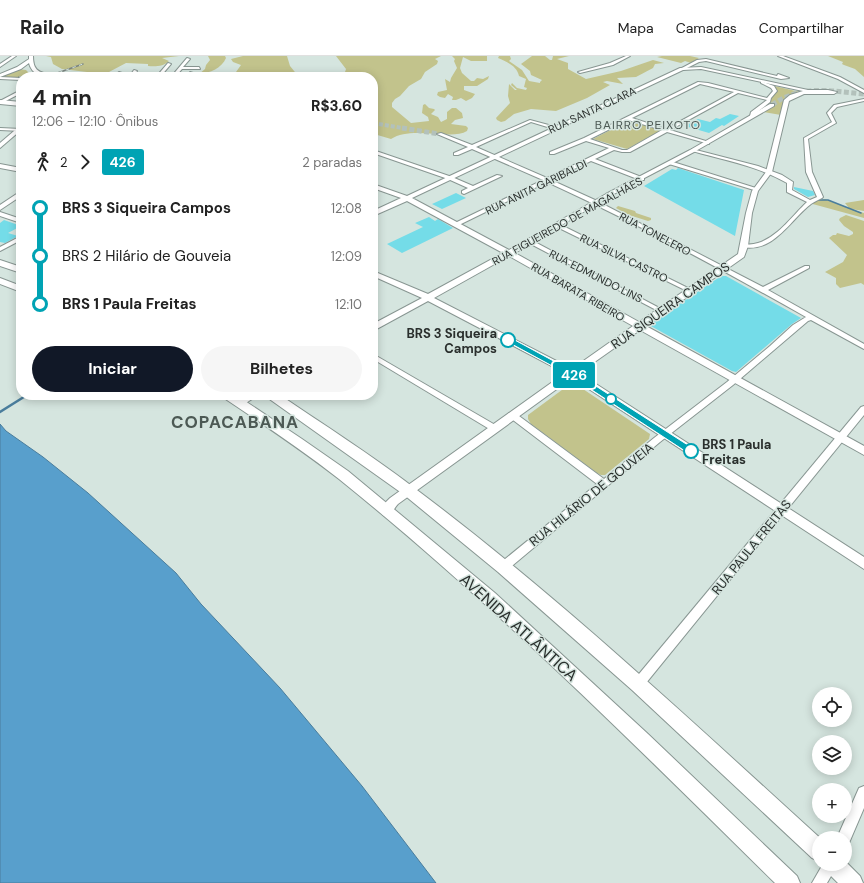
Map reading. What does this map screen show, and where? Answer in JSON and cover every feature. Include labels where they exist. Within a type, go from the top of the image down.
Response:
[{"type":"highway","points":[[0,263],[16,268]]},
{"type":"highway","points":[[0,281],[16,287]]},
{"type":"highway","name":"AVENIDA ATLÂNTICA","points":[[243,400],[363,491],[490,598],[642,740],[790,883]]},
{"type":"highway","points":[[279,400],[408,490],[503,567],[638,684],[812,845]]},
{"type":"highway","points":[[840,871],[853,883]]},
{"type":"main road","points":[[31,58],[32,67],[34,72]]},
{"type":"main road","points":[[0,77],[19,68],[31,58]]},
{"type":"main road","points":[[19,68],[32,67]]},
{"type":"main road","points":[[682,69],[700,68],[762,82],[821,92],[834,92]]},
{"type":"main road","name":"RUA SANTA CLARA","points":[[378,212],[682,69]]},
{"type":"main road","name":"RUA SIQUEIRA CAMPOS","points":[[387,512],[390,505],[408,490],[512,415],[741,255],[744,246],[749,213],[756,189],[769,172],[777,116],[787,100],[790,98],[801,93],[821,92]]},
{"type":"main road","points":[[0,103],[16,104]]},
{"type":"main road","name":"RUA FIGUEIREDO DE MAGALHÃES","points":[[378,325],[596,203],[707,143],[772,104]]},
{"type":"main road","points":[[756,114],[777,116]]},
{"type":"main road","points":[[0,146],[16,132]]},
{"type":"main road","points":[[0,166],[16,169]]},
{"type":"main road","name":"RUA BARATA RIBEIRO","points":[[378,189],[407,198],[457,224],[864,451]]},
{"type":"main road","points":[[378,275],[429,298],[572,373],[864,564]]},
{"type":"street","points":[[0,66],[14,56]]},
{"type":"street","points":[[580,72],[605,66],[628,56]]},
{"type":"street","points":[[780,56],[839,78],[864,92]]},
{"type":"street","points":[[177,72],[188,59]]},
{"type":"street","name":"RUA SANTA CLARA","points":[[682,69],[701,60],[781,78],[787,78],[778,75]]},
{"type":"street","points":[[694,63],[700,68]]},
{"type":"street","points":[[162,72],[169,64]]},
{"type":"street","points":[[181,68],[191,68],[190,70],[197,69]]},
{"type":"street","points":[[0,77],[16,79]]},
{"type":"street","points":[[756,114],[753,113],[769,101],[768,99],[775,90],[773,87],[762,82]]},
{"type":"street","points":[[552,153],[586,139],[699,83],[768,99]]},
{"type":"street","points":[[586,139],[628,151],[738,91]]},
{"type":"street","points":[[0,103],[16,94]]},
{"type":"street","points":[[744,246],[754,247],[771,238],[789,224],[810,202],[820,196],[809,172],[806,138],[834,122],[829,114],[836,107],[864,100]]},
{"type":"street","points":[[627,118],[707,143]]},
{"type":"street","points":[[456,154],[530,121],[554,128]]},
{"type":"street","points":[[0,129],[16,129]]},
{"type":"street","name":"RUA TONELERO","points":[[439,134],[473,147],[596,203],[763,290],[864,347]]},
{"type":"street","name":"RUA ANITA GARIBALDI","points":[[457,224],[593,160],[614,148]]},
{"type":"street","points":[[694,150],[769,172],[789,181],[789,190],[810,202]]},
{"type":"street","points":[[378,153],[450,178],[473,188]]},
{"type":"street","points":[[593,160],[642,179]]},
{"type":"street","points":[[671,163],[756,189]]},
{"type":"street","points":[[464,192],[499,176]]},
{"type":"street","points":[[0,208],[16,197]]},
{"type":"street","points":[[0,214],[16,219]]},
{"type":"street","name":"RUA SILVA CASTRO","points":[[557,225],[691,291]]},
{"type":"street","points":[[0,250],[16,241]]},
{"type":"street","name":"RUA EDMUNDO LINS","points":[[529,241],[662,311]]},
{"type":"street","points":[[763,290],[807,267]]},
{"type":"street","name":"RUA HILÁRIO DE GOUVEIA","points":[[503,567],[603,484],[773,348],[804,320],[811,317]]},
{"type":"street","points":[[378,359],[494,428]]},
{"type":"street","name":"RUA PAULA FREITAS","points":[[638,684],[864,409]]},
{"type":"street","points":[[512,415],[603,484]]},
{"type":"street","points":[[847,831],[864,793]]},
{"type":"street","points":[[820,883],[828,871]]},
{"type":"green space","points":[[46,56],[179,56],[162,58],[169,61],[160,66],[126,63],[109,72],[87,72],[62,69],[53,64],[51,57]]},
{"type":"green space","points":[[208,56],[225,56],[226,58],[219,67],[207,72],[201,72],[210,60]]},
{"type":"green space","points":[[243,56],[287,56],[290,66],[295,72],[236,72],[241,65],[233,62],[231,59]]},
{"type":"green space","points":[[336,56],[441,56],[435,59],[438,61],[437,64],[425,72],[421,79],[409,86],[400,96],[395,99],[392,103],[392,107],[411,123],[429,121],[428,117],[422,113],[423,105],[425,104],[429,108],[435,110],[431,114],[438,117],[441,122],[447,119],[447,112],[452,108],[456,108],[462,113],[463,118],[455,120],[451,124],[466,126],[468,128],[467,131],[460,134],[409,133],[391,139],[378,135],[378,72],[345,72],[346,69]]},
{"type":"green space","points":[[452,56],[487,56],[487,61],[471,61],[463,57],[460,68],[462,73],[471,81],[474,81],[477,78],[483,79],[489,76],[488,79],[477,86],[464,86],[464,90],[475,94],[472,98],[466,101],[461,98],[452,100],[453,97],[448,94],[445,98],[437,95],[438,92],[447,90],[445,79],[450,82],[457,68],[454,61],[455,59]]},
{"type":"green space","points":[[499,56],[510,56],[511,59],[509,61],[522,70],[529,81],[540,83],[542,80],[531,75],[530,71],[521,64],[532,56],[545,56],[552,60],[553,56],[569,56],[557,59],[568,63],[568,69],[586,79],[621,71],[653,60],[664,63],[655,64],[653,68],[636,77],[617,78],[623,84],[607,81],[603,82],[610,85],[587,98],[556,111],[531,109],[514,114],[505,121],[501,122],[496,118],[510,103],[508,96],[509,84],[515,90],[517,90],[511,85],[512,83],[517,88],[526,90],[527,88],[524,87],[526,79],[519,76],[514,67],[498,58]]},
{"type":"green space","points":[[690,56],[699,58],[691,63],[685,61],[681,63],[657,57]]},
{"type":"green space","points":[[828,56],[864,56],[864,77],[855,69],[842,64],[843,62]]},
{"type":"green space","points":[[18,69],[26,70],[28,72],[16,72],[16,79],[0,77]]},
{"type":"green space","points":[[770,85],[800,92],[785,97],[781,115],[757,111],[771,101],[770,98],[776,92]]},
{"type":"green space","points":[[630,120],[662,130],[627,149],[593,139]]},
{"type":"green space","points":[[825,199],[849,208],[845,203],[864,200],[864,211],[851,209],[864,213],[864,218],[809,203]]},
{"type":"green space","points":[[618,206],[635,211],[636,213],[651,218],[651,220],[648,221],[629,215],[616,208]]},
{"type":"green space","points":[[846,215],[864,221],[864,285],[861,283],[840,288],[836,284],[836,278],[825,272],[843,262],[847,255],[829,238],[837,233],[849,236],[853,234],[853,232],[844,226],[839,220]]},
{"type":"green space","points":[[574,383],[650,434],[649,439],[605,475],[597,473],[531,424],[528,419],[528,415],[570,384]]},
{"type":"water","points":[[0,424],[6,431],[43,457],[88,493],[176,573],[201,604],[280,688],[362,786],[436,883],[0,883]]},
{"type":"building","points":[[730,114],[739,116],[724,126],[722,125],[709,133],[685,126],[698,119],[710,122],[716,118],[720,119]]},
{"type":"building","points":[[678,168],[744,190],[735,236],[644,186],[672,169],[676,170]]},
{"type":"building","points":[[794,187],[813,191],[815,195],[808,197],[794,189]]},
{"type":"building","points":[[456,193],[466,198],[442,209],[432,204]]},
{"type":"building","points":[[429,217],[435,221],[438,219],[453,228],[402,253],[387,244],[423,227],[415,223]]},
{"type":"building","points":[[4,220],[16,224],[16,229],[8,233],[16,235],[16,237],[5,243],[0,242],[0,223]]},
{"type":"building","points":[[721,276],[726,276],[801,318],[736,372],[649,325]]},
{"type":"waterway","points":[[818,200],[828,200],[861,213]]},
{"type":"waterway","points":[[0,412],[19,400]]},
{"type":"tunnel","points":[[772,105],[783,98],[794,94],[816,90],[864,94]]},
{"type":"tunnel","points":[[378,124],[405,128]]},
{"type":"tunnel","points":[[405,128],[439,134]]},
{"type":"railway","points":[[60,72],[83,64]]},
{"type":"bus line","name":"426","points":[[508,340],[572,373],[691,451]]},
{"type":"place","name":"BRS 3 Siqueira Campos","points":[[508,340]]},
{"type":"place","name":"BRS 1 Paula Freitas","points":[[691,451]]},
{"type":"district","name":"BAIRRO PEIXOTO","points":[[648,125]]},
{"type":"district","name":"COPACABANA","points":[[235,422]]}]
